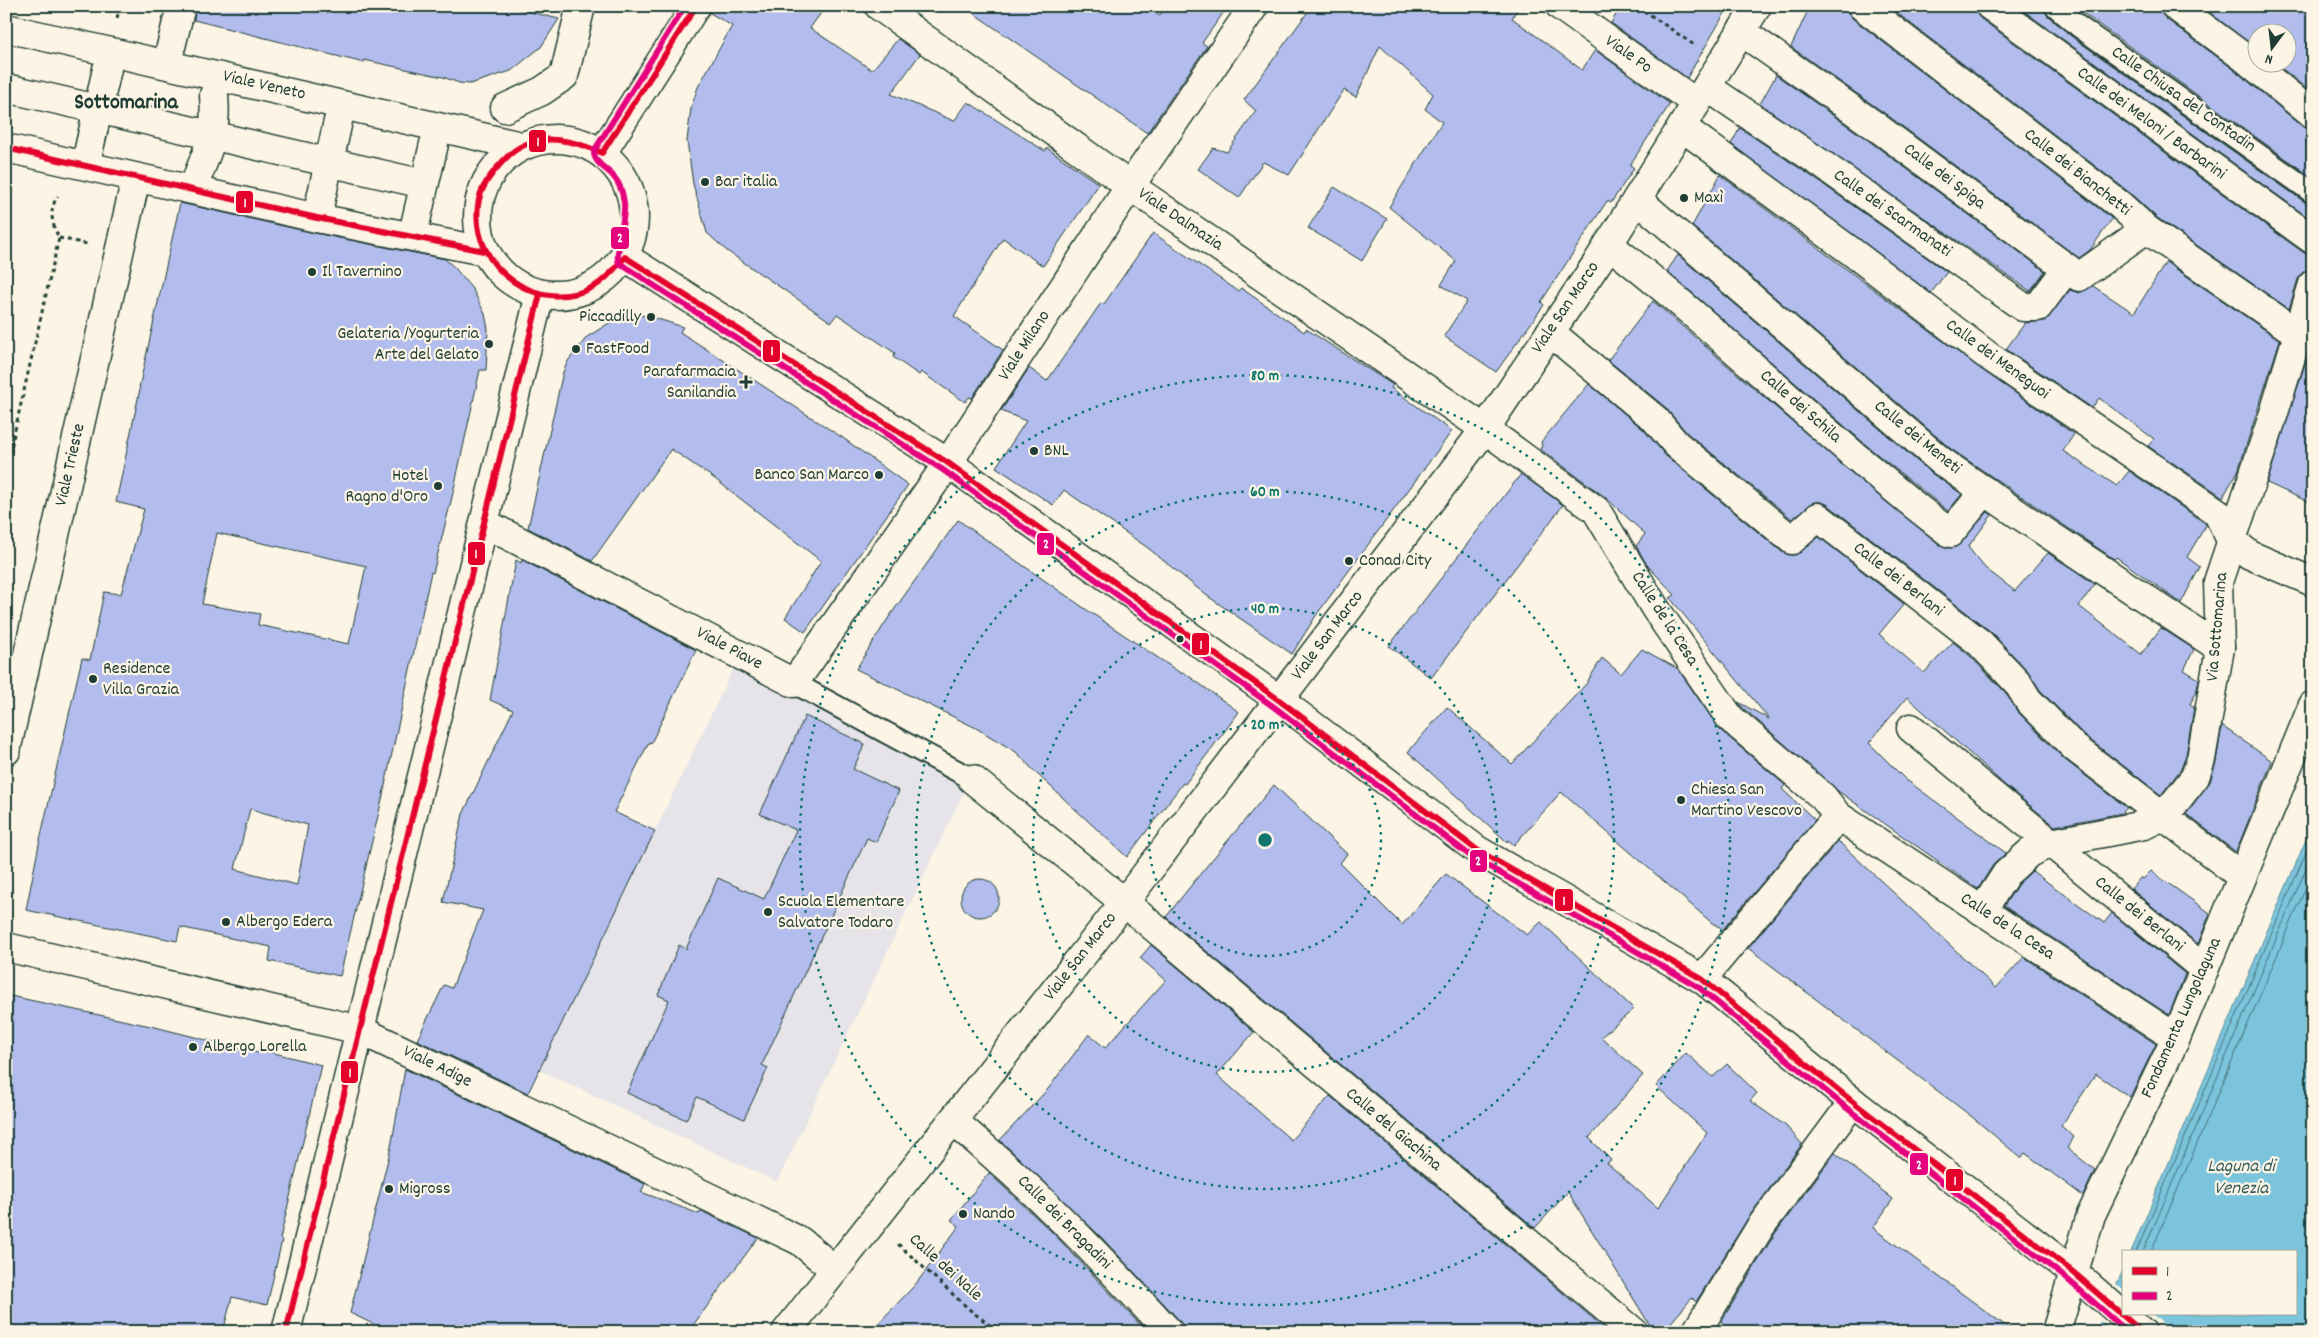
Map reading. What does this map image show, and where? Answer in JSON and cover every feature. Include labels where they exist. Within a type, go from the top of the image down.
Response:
[{"type":"street","points":[[167,63],[181,6]]},
{"type":"street","points":[[505,108],[542,91],[564,76],[581,6]]},
{"type":"street","points":[[602,153],[696,6]]},
{"type":"street","name":"Viale Dalmazia","points":[[879,6],[1130,186],[1485,429]]},
{"type":"street","name":"Viale Milano","points":[[794,683],[948,463],[1130,186],[1254,6]]},
{"type":"street","name":"Viale Po","points":[[1560,6],[1702,95]]},
{"type":"street","name":"Viale San Marco","points":[[786,1332],[1125,901],[1485,429],[1608,244],[1757,6]]},
{"type":"street","name":"Calle dei Bianchetti","points":[[1862,6],[2113,199],[2146,229],[2297,333]]},
{"type":"street","name":"Calle dei Meloni / Barbarini","points":[[1990,6],[2313,240]]},
{"type":"street","points":[[2175,6],[2242,56],[2313,115]]},
{"type":"street","name":"Viale Veneto","points":[[6,28],[167,63],[521,146]]},
{"type":"street","name":"Calle dei Spiga","points":[[1741,31],[1874,125],[2078,277],[2146,229]]},
{"type":"street","points":[[89,149],[107,69]]},
{"type":"street","points":[[6,88],[424,184]]},
{"type":"street","points":[[198,175],[213,137],[216,121],[214,95]]},
{"type":"street","name":"Calle dei Scarmanati","points":[[1702,95],[1823,165],[2023,307],[2038,307],[2067,268]]},
{"type":"street","points":[[320,203],[338,121]]},
{"type":"street","name":"Calle dei Meneguoi","points":[[1682,127],[1852,252],[1987,355],[2217,512],[2230,540],[2250,555],[2313,582]]},
{"type":"street","points":[[548,138],[576,141],[602,153],[622,174],[633,200],[634,229],[624,257],[609,276],[588,289],[564,296],[540,294],[517,284],[498,271],[484,251],[476,221],[481,191],[496,164],[521,146],[548,138]]},
{"type":"street","points":[[415,225],[434,144]]},
{"type":"street","points":[[6,148],[317,218],[484,251]]},
{"type":"street","name":"Viale Trieste","points":[[6,751],[136,178]]},
{"type":"street","name":"Calle dei Meneti","points":[[1637,198],[1941,460],[2021,516],[2220,648]]},
{"type":"street","name":"Calle dei Schila","points":[[1608,244],[1668,290],[1898,494],[1950,533],[1985,491]]},
{"type":"street","points":[[624,257],[948,463],[1279,700],[1477,850],[1702,980],[1853,1102],[2073,1272],[2122,1314]]},
{"type":"street","name":"Via Sottomarina","points":[[1982,911],[2006,874],[2029,853],[2051,843],[2144,824],[2165,815],[2195,777],[2201,759],[2220,648],[2218,582],[2230,540],[2274,413],[2313,284]]},
{"type":"street","points":[[286,1332],[540,294]]},
{"type":"street","name":"Calle dei Berlani","points":[[1550,332],[1655,419],[1676,444],[1792,540],[1818,517],[1980,643],[2017,682],[2028,700],[2075,748],[2165,815],[2242,877]]},
{"type":"street","name":"Calle de la Cesa","points":[[1485,429],[1596,510],[1655,608],[1730,718],[1823,797],[1838,816],[2176,1038]]},
{"type":"street","name":"Viale Piave","points":[[484,523],[794,683]]},
{"type":"street","name":"Fondamenta Lungolaguna","points":[[2056,1332],[2091,1216],[2176,1038],[2313,705]]},
{"type":"street","name":"Calle dei Berlani","points":[[1911,728],[2204,969]]},
{"type":"street","name":"Calle del Giachina","points":[[972,779],[1125,901],[1153,928],[1634,1332]]},
{"type":"street","points":[[1702,980],[1838,816]]},
{"type":"street","name":"Viale Adige","points":[[6,947],[360,1030],[800,1241],[835,1270]]},
{"type":"street","points":[[1696,1332],[1762,1226],[1853,1102]]},
{"type":"street","name":"Calle dei Bragadini","points":[[953,1121],[1003,1162],[1079,1234],[1169,1332]]},
{"type":"street","points":[[2124,1316],[2142,1332]]},
{"type":"lane","name":"Calle Chiusa del Contadin","points":[[2055,6],[2078,26],[2313,193]]},
{"type":"lane","name":"Viale Piave","points":[[794,683],[972,779]]},
{"type":"path","points":[[1637,6],[1696,47]]},
{"type":"path","points":[[6,469],[59,238],[51,222],[55,200],[60,192]]},
{"type":"path","points":[[59,238],[94,245]]},
{"type":"path","name":"Calle dei Nale","points":[[873,1222],[970,1310],[999,1332]]},
{"type":"shaded area","points":[[735,665],[970,779],[777,1182],[539,1070]]},
{"type":"water","name":"Laguna di Venezia","points":[[2313,823],[2313,1332],[2096,1332],[2122,1272],[2122,1316],[2296,1316],[2296,1250],[2132,1250]]},
{"type":"pier","points":[[2116,1284],[2122,1289],[2122,1316],[2154,1316],[2172,1332],[2112,1332],[2100,1321]]},
{"type":"building","points":[[196,6],[506,6],[559,19],[541,47],[511,71],[470,84],[364,60],[364,63],[194,20]]},
{"type":"building","points":[[712,6],[826,6],[810,28],[872,70],[898,39],[920,54],[891,94],[954,121],[968,102],[1045,151],[1047,148],[1099,184],[1043,266],[1003,238],[954,316],[1003,350],[972,398],[969,397],[965,402],[921,372],[919,375],[893,357],[895,353],[837,314],[831,322],[727,251],[707,233],[693,184],[687,141],[691,108],[698,87],[732,26],[710,13]]},
{"type":"building","points":[[963,6],[1143,6],[1160,15],[1166,6],[1228,6],[1202,43],[1207,46],[1147,133]]},
{"type":"building","points":[[1312,6],[1519,6],[1512,18],[1582,70],[1595,50],[1670,104],[1630,165],[1634,168],[1611,203],[1607,201],[1541,302],[1544,305],[1496,372],[1444,336],[1467,301],[1441,285],[1456,261],[1389,207],[1442,122],[1425,109],[1433,94],[1380,46],[1356,97],[1344,90],[1289,175],[1263,162],[1239,198],[1198,169],[1213,148],[1227,152],[1256,111],[1244,100]]},
{"type":"building","points":[[1621,6],[1729,6],[1687,78],[1611,23]]},
{"type":"building","points":[[1810,6],[1847,6],[1852,18],[2110,217],[2112,219],[2090,250],[2079,258],[1883,112],[1791,47]]},
{"type":"building","points":[[1888,6],[1975,6],[1976,13],[1981,19],[2304,253],[2313,255],[2313,269],[2303,272],[2298,279],[2289,309],[2156,217],[2130,193]]},
{"type":"building","points":[[2017,6],[2043,6],[2047,15],[2071,36],[2306,203],[2313,205],[2313,221]]},
{"type":"building","points":[[2073,6],[2160,6],[2161,13],[2166,19],[2232,68],[2303,127],[2313,130],[2313,178]]},
{"type":"building","points":[[2201,6],[2313,6],[2313,94],[2286,72],[2296,72],[2296,22],[2246,22],[2246,40]]},
{"type":"building","points":[[1776,75],[2045,271],[2030,291],[1760,104]]},
{"type":"building","points":[[1740,128],[1947,272],[1931,293],[1731,144]]},
{"type":"building","points":[[1720,175],[1978,367],[2074,434],[2063,451],[2117,486],[2129,471],[2205,523],[2206,525],[2187,557],[2200,567],[2181,603],[2116,557],[2114,559],[1951,449],[1692,226]]},
{"type":"building","points":[[1334,187],[1387,219],[1362,261],[1308,228]]},
{"type":"building","points":[[180,203],[314,233],[445,259],[473,290],[485,314],[488,329],[486,370],[480,370],[453,493],[433,573],[431,572],[383,795],[340,976],[269,961],[271,947],[180,927],[177,941],[26,910],[39,844],[82,658],[90,660],[104,592],[121,594],[144,509],[116,502]],"holes":[[[217,533],[366,566],[349,644],[258,625],[260,614],[202,604]],[[250,809],[308,825],[297,885],[235,869]]]},
{"type":"building","points":[[1153,233],[1238,291],[1241,288],[1304,332],[1306,329],[1393,385],[1391,388],[1452,431],[1317,614],[1292,654],[1206,595],[1148,548],[1064,490],[1053,505],[996,467],[1026,421],[1001,411],[1029,368],[1047,381],[1101,303],[1104,304]]},
{"type":"building","points":[[1678,255],[1931,473],[1962,494],[1948,511],[1873,451],[1667,271]]},
{"type":"building","points":[[2166,262],[2280,340],[2238,471],[2223,497],[2148,446],[2154,439],[2099,398],[2092,408],[2006,349],[2025,323],[2045,321],[2070,290],[2079,293],[2093,286],[2134,313]]},
{"type":"building","points":[[1653,301],[1853,474],[1940,545],[1948,548],[1956,547],[1988,512],[1992,515],[1968,547],[1985,568],[2015,591],[2048,553],[2095,584],[2079,606],[2141,654],[2161,628],[2194,649],[2184,670],[2199,679],[2196,693],[2190,704],[2194,707],[2186,755],[2181,769],[2161,795],[2085,736],[2040,690],[2028,671],[1990,631],[1827,504],[1814,502],[1792,519],[1687,433],[1665,407],[1608,360]]},
{"type":"building","points":[[637,315],[649,316],[683,327],[680,332],[843,438],[908,485],[805,632],[785,618],[821,561],[715,479],[671,449],[592,561],[528,528],[563,372],[568,361],[587,337],[614,320]]},
{"type":"building","points":[[2313,339],[2313,504],[2267,483]]},
{"type":"building","points":[[1589,384],[1644,430],[1666,456],[1782,552],[1796,555],[1819,537],[1904,604],[1879,634],[1924,673],[1953,642],[1969,655],[2005,692],[2017,711],[2064,759],[2127,808],[2122,813],[2055,826],[2007,787],[1907,697],[1869,743],[1905,779],[2006,853],[1993,865],[1978,889],[1838,791],[1738,702],[1769,719],[1670,598],[1675,595],[1647,565],[1636,546],[1645,534],[1605,497],[1540,449],[1542,446],[1541,442]]},
{"type":"building","points":[[1521,474],[1563,505],[1431,678],[1389,646]]},
{"type":"building","points":[[958,520],[1084,608],[1182,674],[1183,672],[1239,712],[1127,857],[1036,773],[1016,752],[976,728],[856,669],[889,617]]},
{"type":"building","points":[[516,560],[521,563],[522,560],[696,650],[651,743],[649,742],[614,812],[655,831],[528,1093],[417,1040],[444,985],[452,988],[483,910],[443,902],[463,814],[513,710],[490,700]]},
{"type":"building","name":"Chiesa San Martino Vescovo","points":[[1642,649],[1678,669],[1720,730],[1785,785],[1782,789],[1815,820],[1723,929],[1712,923],[1561,792],[1514,845],[1508,840],[1507,842],[1408,752],[1447,707],[1512,764],[1586,684],[1602,658],[1621,674]]},
{"type":"building","name":"Scuola Elementare Salvatore Todaro","points":[[805,716],[865,744],[853,769],[899,791],[876,842],[867,838],[762,1065],[768,1068],[744,1119],[697,1097],[686,1120],[627,1093],[669,1000],[658,995],[679,945],[686,949],[718,878],[764,899],[796,830],[760,814]]},
{"type":"building","points":[[2222,726],[2272,761],[2236,852],[2186,814],[2210,782],[2216,762]]},
{"type":"building","points":[[1274,785],[1347,854],[1340,863],[1402,925],[1446,874],[1527,935],[1541,922],[1634,1009],[1601,1037],[1643,1075],[1589,1138],[1611,1160],[1607,1163],[1658,1208],[1707,1133],[1656,1086],[1686,1053],[1713,1077],[1727,1064],[1757,1093],[1750,1101],[1786,1126],[1802,1144],[1748,1218],[1696,1302],[1692,1298],[1663,1332],[1654,1332],[1568,1192],[1535,1228],[1166,917]]},
{"type":"building","points":[[1838,841],[1996,988],[2024,957],[2156,1044],[2130,1097],[2096,1074],[2061,1126],[2074,1137],[2067,1148],[2095,1170],[2083,1196],[2025,1153],[2021,1158],[1971,1116],[1748,948]]},
{"type":"building","points":[[2032,871],[2104,923],[2112,913],[2185,974],[2169,1015],[2004,906],[2018,884]]},
{"type":"building","points":[[2151,871],[2210,913],[2198,944],[2131,889],[2141,877],[2143,879]]},
{"type":"building","points":[[980,879],[994,884],[999,898],[994,912],[980,917],[966,912],[961,898],[966,884]]},
{"type":"building","points":[[1151,945],[1254,1032],[1217,1075],[1291,1140],[1330,1096],[1609,1332],[1184,1332],[1180,1321],[1102,1238],[1000,1140],[1048,1089],[1089,1034],[1105,1048],[1166,980],[1140,958]]},
{"type":"building","points":[[6,995],[155,1027],[258,1053],[259,1049],[321,1065],[280,1239],[282,1240],[267,1305],[232,1297],[223,1332],[6,1332]]},
{"type":"building","points":[[405,1069],[645,1184],[641,1192],[699,1214],[701,1211],[758,1238],[688,1332],[390,1332],[350,1313],[391,1147]]},
{"type":"building","points":[[1835,1153],[1893,1199],[1873,1228],[2014,1332],[1733,1332],[1721,1322],[1774,1235]]},
{"type":"building","points":[[989,1173],[1053,1233],[1147,1332],[870,1332],[915,1285],[959,1226],[951,1220]]},
{"type":"transit line","name":"2","points":[[685,6],[594,151],[598,162],[620,186],[623,196],[624,210],[618,253],[619,263],[943,470],[1274,707],[1472,857],[1697,986],[1848,1109],[2067,1279],[2128,1332]]},
{"type":"transit line","name":"1","points":[[696,6],[602,153],[564,141],[539,141],[526,144],[515,150],[491,175],[479,198],[478,228],[485,249],[497,266],[512,281],[531,291],[552,295],[574,294],[595,286],[611,273],[625,257],[948,463],[1279,700],[1477,850],[1702,979],[1853,1102],[2073,1272],[2122,1315]]},
{"type":"transit line","name":"1","points":[[6,148],[317,218],[484,251]]},
{"type":"transit line","name":"1","points":[[286,1332],[540,294]]},
{"type":"transit line","name":"1","points":[[2124,1316],[2142,1332]]},
{"type":"place","name":"Bar italia","points":[[705,182]]},
{"type":"place","name":"Maxì","points":[[1684,198]]},
{"type":"place","name":"Il Tavernino","points":[[312,272]]},
{"type":"place","name":"Piccadilly","points":[[651,317]]},
{"type":"place","name":"Gelateria /Yogurteria Arte del Gelato","points":[[489,344]]},
{"type":"place","name":"FastFood","points":[[576,349]]},
{"type":"place","name":"Parafarmacia Sanilandia","points":[[746,382]]},
{"type":"place","name":"BNL","points":[[1034,451]]},
{"type":"place","name":"Banco San Marco","points":[[879,475]]},
{"type":"place","name":"Hotel Ragno d'Oro","points":[[438,486]]},
{"type":"place","name":"Conad City","points":[[1349,561]]},
{"type":"place","name":"Residence Villa Grazia","points":[[93,679]]},
{"type":"place","name":"Chiesa San Martino Vescovo","points":[[1681,800]]},
{"type":"place","name":"Scuola Elementare Salvatore Todaro","points":[[768,912]]},
{"type":"place","name":"Albergo Edera","points":[[226,922]]},
{"type":"place","name":"Albergo Lorella","points":[[193,1047]]},
{"type":"place","name":"Migross","points":[[389,1189]]},
{"type":"place","name":"Nando","points":[[963,1214]]},
{"type":"district","name":"Sottomarina","points":[[126,103]]}]
